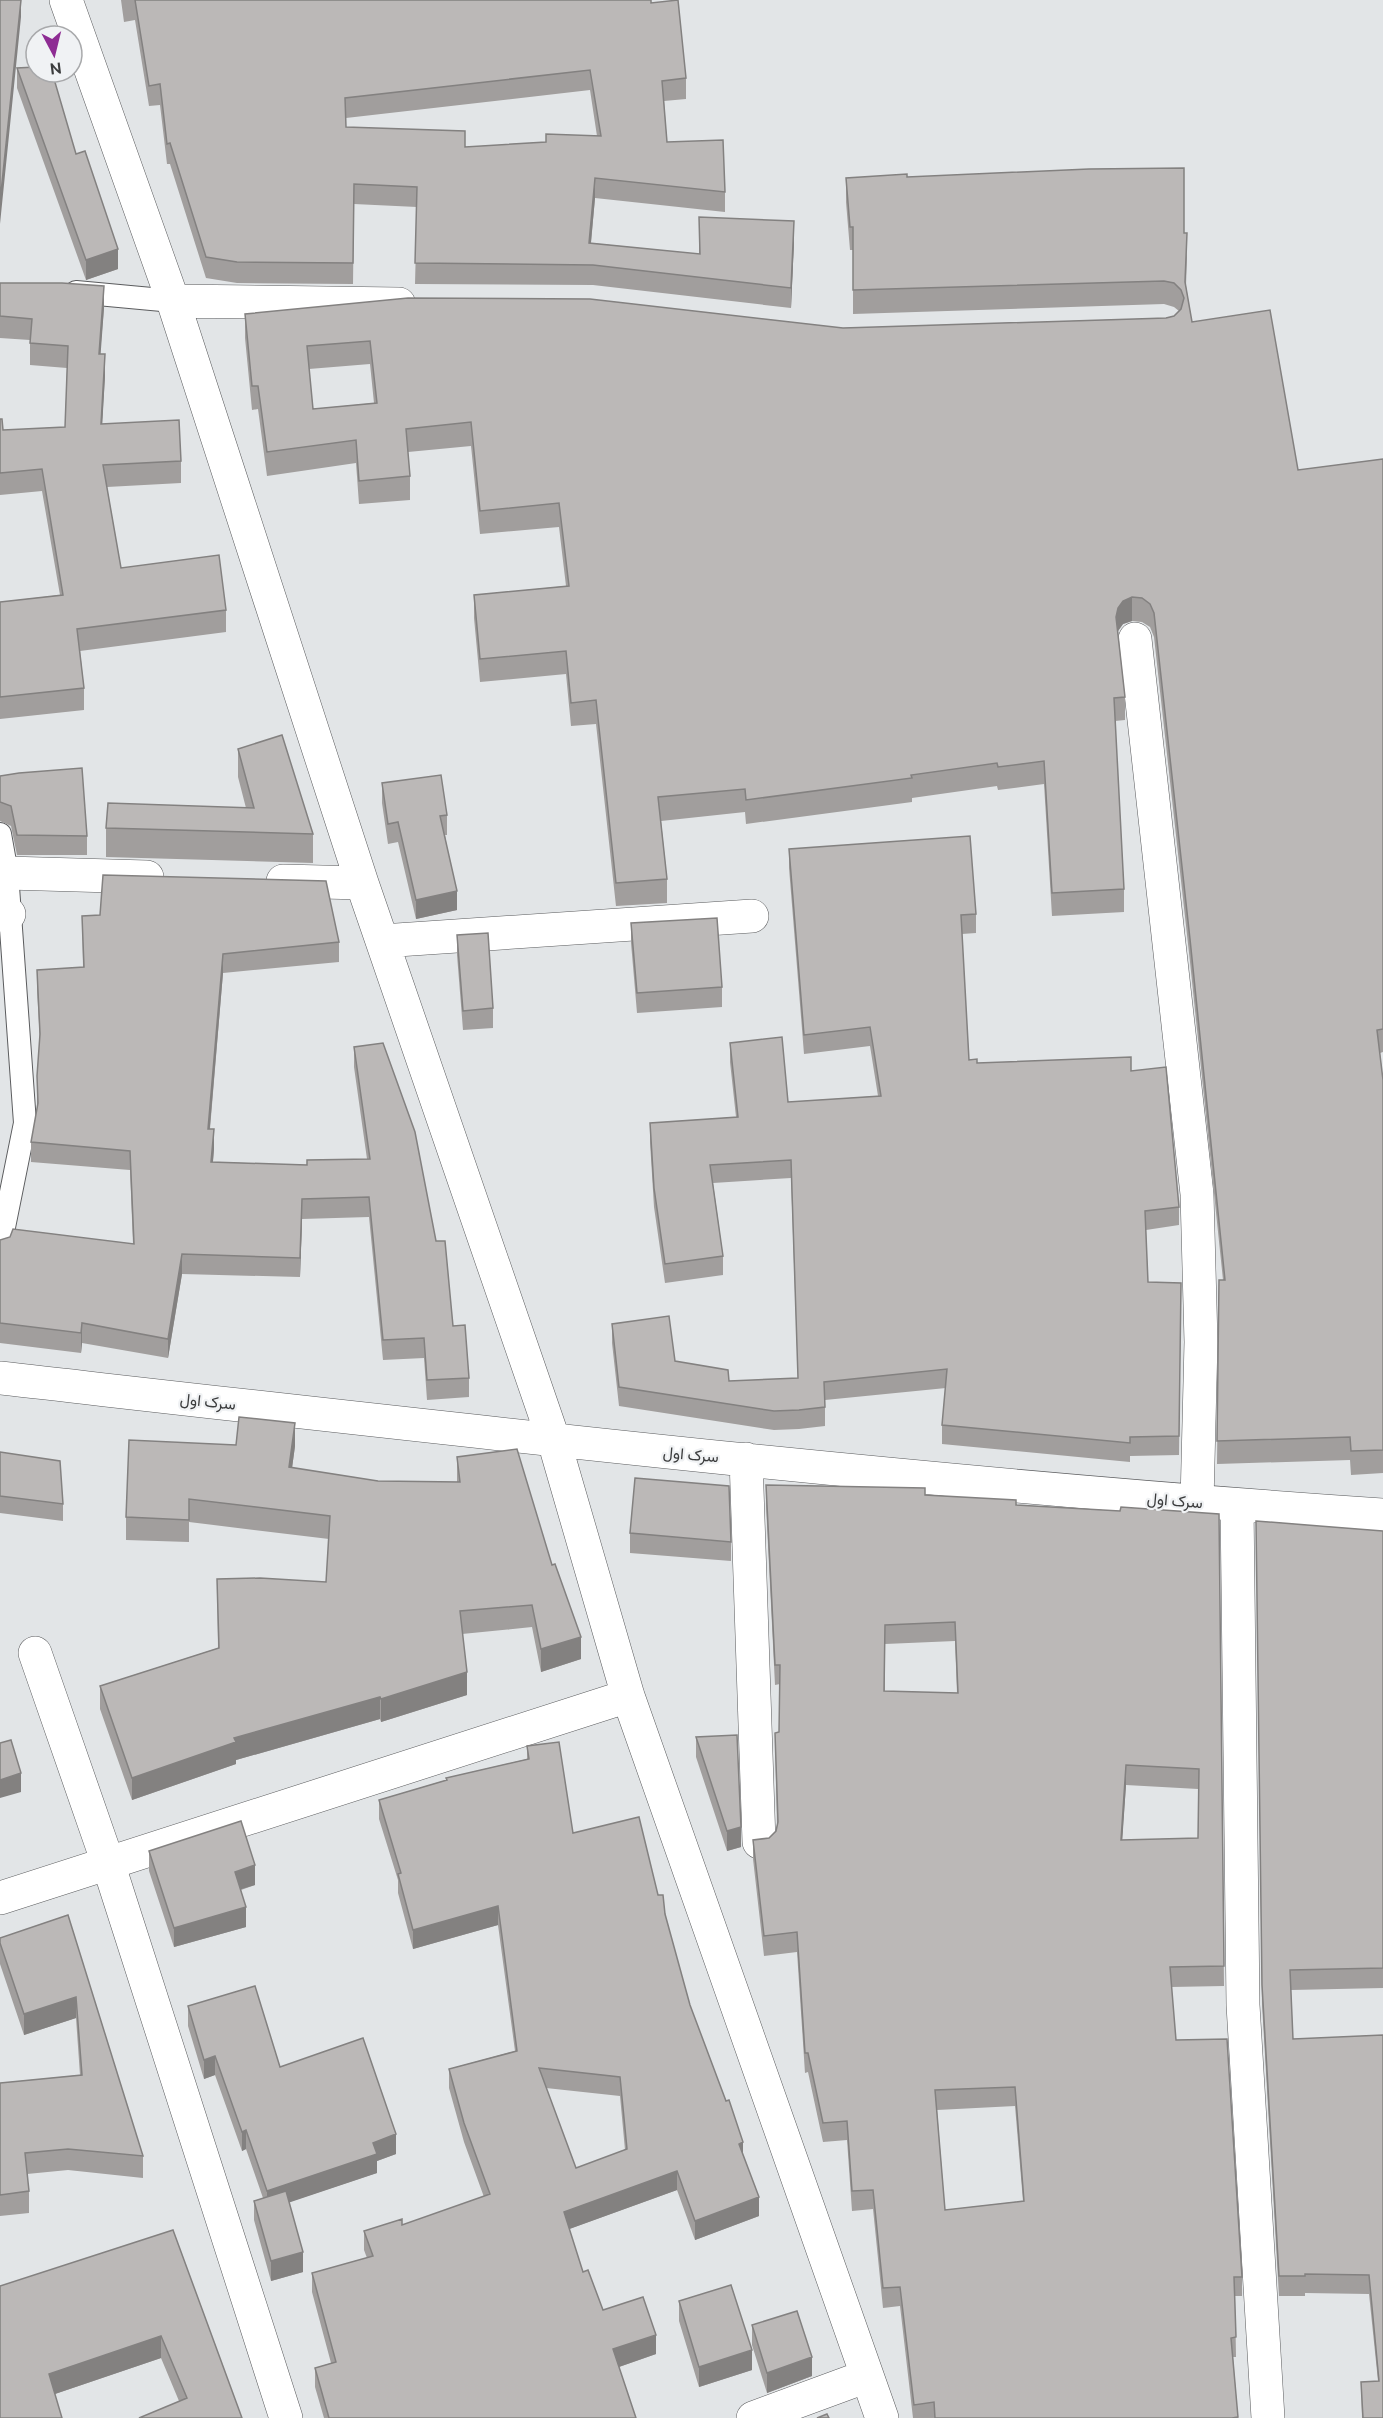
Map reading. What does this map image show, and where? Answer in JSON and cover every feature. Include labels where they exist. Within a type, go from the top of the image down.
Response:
[{"type":"street","points":[[66,0],[173,301],[362,883],[554,1441],[628,1696],[882,2418]]},
{"type":"street","points":[[173,301],[423,304]]},
{"type":"street","points":[[1135,639],[1197,1194],[1201,1342],[1197,1502]]},
{"type":"street","points":[[7,873],[173,878]]},
{"type":"street","points":[[255,880],[362,883]]},
{"type":"street","points":[[382,940],[752,916]]},
{"type":"street","name":"سرک اول","points":[[0,1378],[554,1441],[1197,1502],[1383,1515]]},
{"type":"street","points":[[746,1459],[759,1842]]},
{"type":"street","points":[[1237,1505],[1243,2005],[1268,2418]]},
{"type":"street","points":[[35,1653],[108,1863],[286,2418]]},
{"type":"street","points":[[0,1898],[628,1696]]},
{"type":"street","points":[[753,2418],[867,2376]]},
{"type":"lane","points":[[52,291],[173,301]]},
{"type":"lane","points":[[0,834],[7,873],[5,914],[25,1123],[0,1247]]},
{"type":"building","points":[[0,0],[21,0],[0,202]]},
{"type":"building","points":[[135,0],[651,0],[651,3],[678,0],[686,78],[662,81],[667,142],[723,140],[725,192],[595,178],[589,243],[700,254],[699,217],[794,221],[791,288],[593,265],[415,263],[417,187],[354,184],[353,263],[237,262],[206,257],[170,143],[167,144],[160,84],[149,86]],"holes":[[[590,70],[601,136],[546,134],[546,142],[465,147],[465,131],[346,127],[345,98]]]},
{"type":"building","points":[[17,68],[24,68],[24,84],[56,84],[76,154],[85,151],[118,249],[86,260]]},
{"type":"building","points":[[1184,168],[1184,233],[1187,233],[1185,282],[1192,322],[1270,310],[1298,470],[1383,459],[1383,1029],[1377,1030],[1383,1080],[1383,1450],[1351,1451],[1350,1437],[1217,1441],[1219,1280],[1225,1280],[1154,613],[1150,604],[1142,598],[1132,597],[1123,601],[1116,617],[1125,697],[1114,698],[1124,889],[1052,893],[1044,761],[998,767],[997,763],[911,775],[912,778],[746,800],[745,789],[658,797],[667,879],[616,883],[596,700],[571,703],[566,651],[480,659],[474,595],[569,586],[559,503],[480,511],[471,422],[406,429],[410,476],[359,481],[356,440],[267,452],[258,386],[252,386],[245,314],[408,298],[590,299],[843,328],[1174,316],[1181,309],[1184,298],[1181,290],[1174,283],[1164,281],[853,290],[853,227],[850,227],[846,178],[1089,169]],"holes":[[[370,341],[377,403],[313,409],[307,346]]]},
{"type":"building","points":[[0,283],[104,286],[99,354],[105,354],[101,424],[179,420],[181,461],[103,465],[121,568],[219,555],[226,610],[77,629],[84,688],[0,697],[0,602],[63,595],[42,469],[0,473],[0,419],[2,419],[3,430],[65,427],[68,346],[30,343],[32,319],[0,316]]},
{"type":"building","points":[[282,735],[313,834],[106,828],[108,803],[254,808],[238,749]]},
{"type":"building","points":[[82,768],[87,836],[17,835],[11,806],[0,802],[0,776]]},
{"type":"building","points":[[441,775],[447,815],[440,816],[457,891],[416,900],[398,822],[388,824],[382,783]]},
{"type":"building","points":[[970,836],[976,914],[961,915],[969,1060],[977,1059],[977,1063],[1131,1057],[1131,1071],[1166,1067],[1179,1207],[1145,1211],[1148,1282],[1181,1283],[1179,1436],[1130,1437],[1130,1443],[942,1425],[947,1369],[824,1382],[825,1407],[799,1410],[774,1411],[619,1387],[612,1324],[669,1316],[675,1361],[728,1370],[729,1381],[798,1378],[791,1160],[710,1165],[723,1256],[665,1264],[654,1188],[650,1123],[738,1117],[730,1043],[782,1037],[788,1102],[881,1096],[870,1027],[804,1035],[789,849]]},
{"type":"building","points":[[103,875],[326,881],[339,942],[223,954],[208,1129],[214,1129],[211,1162],[307,1165],[307,1160],[370,1159],[354,1047],[383,1043],[415,1132],[436,1241],[445,1241],[453,1326],[465,1325],[469,1378],[427,1380],[424,1338],[383,1340],[369,1197],[302,1199],[300,1258],[182,1254],[168,1339],[82,1323],[81,1333],[0,1323],[0,1240],[10,1237],[13,1229],[134,1244],[130,1151],[31,1142],[38,1103],[40,1034],[37,970],[84,967],[82,916],[100,915]]},
{"type":"building","points":[[717,918],[722,987],[637,993],[631,923]]},
{"type":"building","points":[[488,933],[493,1008],[463,1011],[457,935]]},
{"type":"building","points":[[239,1417],[295,1423],[289,1467],[378,1481],[460,1482],[457,1457],[517,1449],[552,1565],[555,1564],[581,1637],[541,1649],[532,1605],[460,1611],[467,1672],[381,1699],[380,1697],[234,1738],[236,1742],[132,1778],[100,1686],[219,1648],[217,1579],[260,1578],[326,1582],[330,1516],[189,1499],[189,1520],[126,1517],[129,1440],[236,1445]]},
{"type":"building","points":[[0,1452],[60,1461],[63,1504],[0,1496]]},
{"type":"building","points":[[635,1478],[729,1486],[731,1542],[630,1533]]},
{"type":"building","points":[[766,1485],[925,1488],[925,1495],[1016,1500],[1016,1505],[1120,1511],[1121,1507],[1219,1514],[1224,1966],[1170,1967],[1176,2040],[1227,2039],[1242,2277],[1234,2277],[1236,2337],[1231,2338],[1238,2417],[935,2418],[934,2402],[914,2405],[900,2287],[883,2288],[873,2190],[852,2191],[847,2121],[823,2123],[808,2053],[805,2053],[797,1932],[764,1936],[753,1840],[769,1838],[776,1831],[778,1822],[775,1733],[779,1732],[780,1665],[775,1665]],"holes":[[[955,1622],[958,1693],[884,1691],[885,1625]],[[1126,1765],[1199,1769],[1198,1838],[1121,1840]],[[1015,2087],[1024,2201],[945,2210],[935,2090]]]},
{"type":"building","points":[[1256,1521],[1383,1531],[1383,1968],[1290,1970],[1293,2039],[1383,2035],[1383,2418],[1363,2418],[1361,2382],[1379,2381],[1369,2275],[1279,2276],[1262,1985]]},
{"type":"building","points":[[737,1735],[741,1827],[727,1831],[696,1737]]},
{"type":"building","points":[[11,1740],[21,1773],[0,1780],[0,1743]]},
{"type":"building","points":[[559,1742],[573,1833],[639,1817],[658,1895],[663,1895],[665,1914],[690,2005],[726,2101],[729,2100],[743,2142],[739,2144],[759,2197],[695,2221],[677,2171],[564,2212],[583,2272],[588,2270],[603,2310],[643,2297],[656,2335],[613,2349],[636,2418],[329,2418],[315,2368],[336,2362],[312,2273],[373,2256],[364,2231],[402,2219],[402,2225],[490,2194],[464,2123],[449,2069],[517,2051],[498,1906],[413,1930],[398,1874],[401,1873],[379,1800],[447,1780],[446,1778],[529,1759],[527,1746]],"holes":[[[539,2068],[620,2077],[627,2149],[576,2168]]]},
{"type":"building","points":[[241,1821],[255,1865],[235,1872],[246,1907],[174,1928],[149,1851]]},
{"type":"building","points":[[68,1915],[143,2156],[68,2149],[25,2153],[29,2191],[0,2195],[0,2083],[82,2075],[76,1997],[24,2014],[0,1938]]},
{"type":"building","points":[[255,1986],[280,2067],[363,2038],[396,2134],[373,2143],[377,2154],[267,2191],[246,2130],[242,2132],[215,2056],[204,2060],[188,2006]]},
{"type":"building","points":[[286,2191],[303,2252],[271,2261],[254,2201]]},
{"type":"building","points":[[173,2230],[242,2418],[139,2418],[187,2398],[161,2336],[49,2374],[62,2418],[0,2418],[0,2286]]},
{"type":"building","points":[[731,2285],[752,2350],[699,2367],[679,2301]]},
{"type":"building","points":[[797,2311],[812,2357],[767,2373],[752,2325]]},
{"type":"building","points":[[827,2414],[829,2418],[817,2418]]}]
